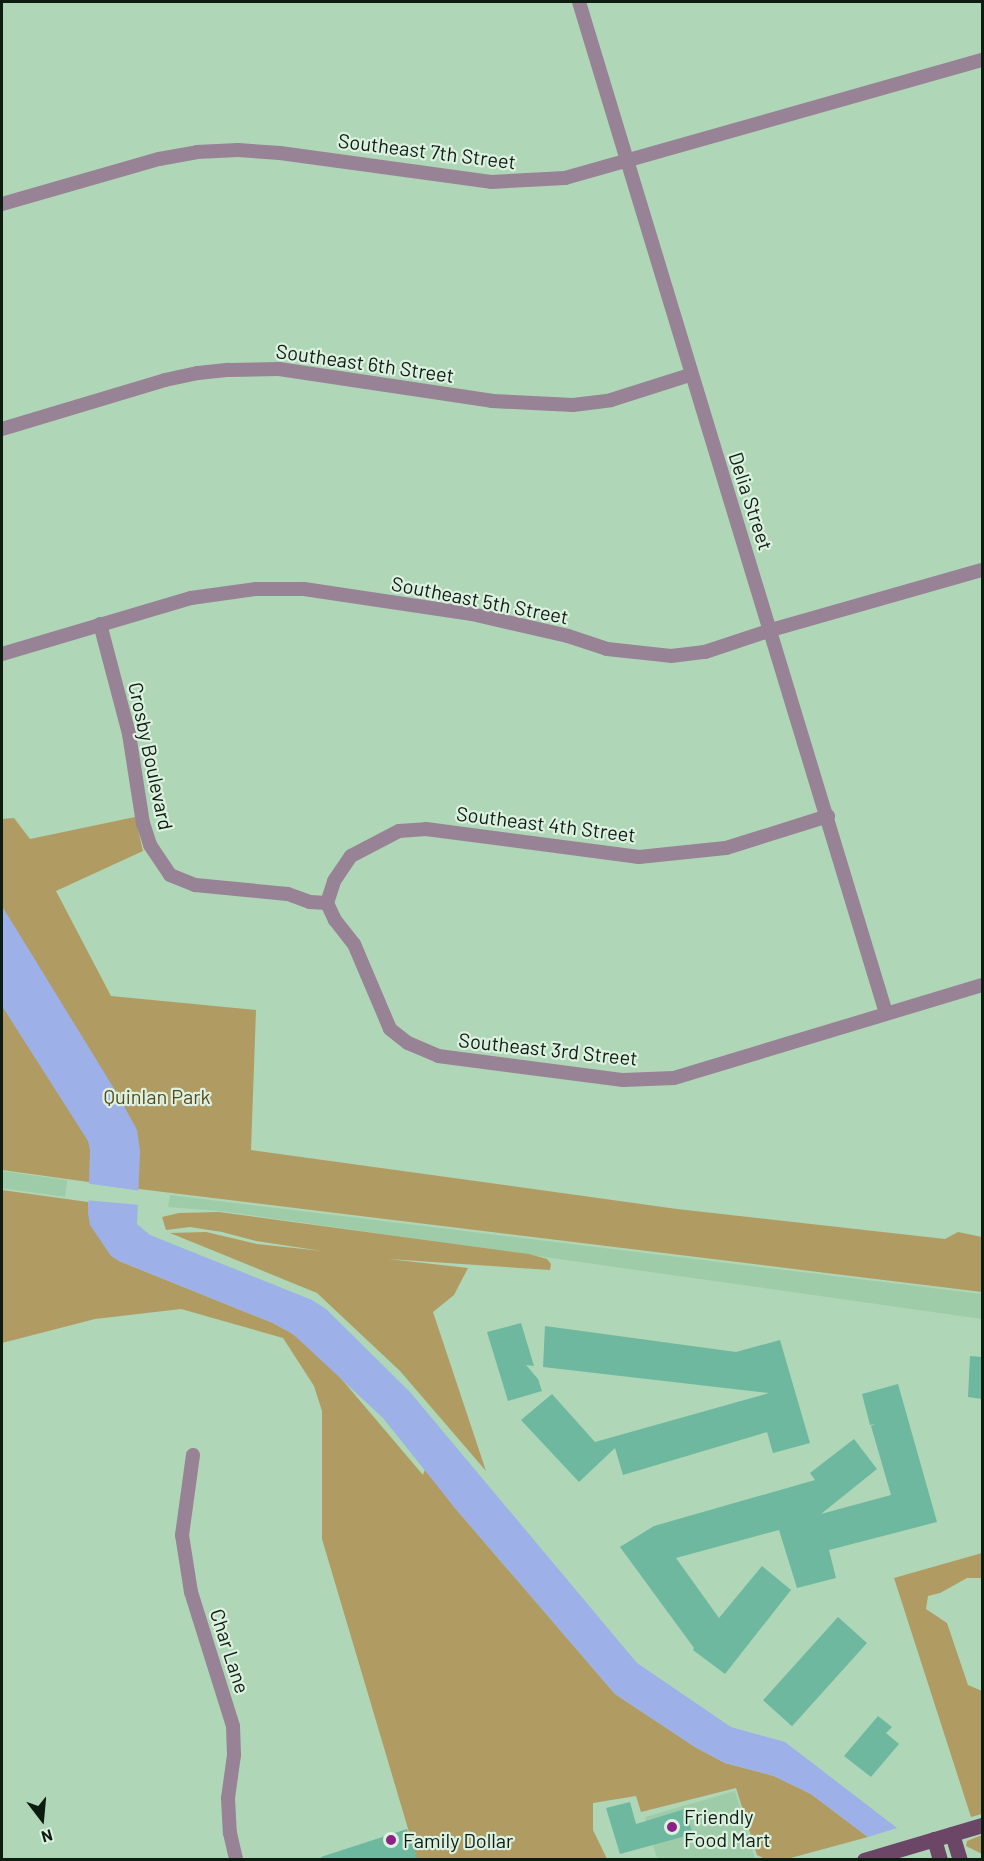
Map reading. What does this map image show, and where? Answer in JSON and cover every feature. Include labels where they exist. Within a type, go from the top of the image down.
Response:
[{"type":"main road","points":[[864,1860],[982,1825]]},
{"type":"main road","points":[[952,1834],[960,1860]]},
{"type":"main road","points":[[934,1839],[940,1860]]},
{"type":"street","name":"Delia Street","points":[[579,2],[690,375],[771,630],[886,1013]]},
{"type":"street","name":"Southeast 7th Street","points":[[2,204],[159,159],[196,152],[238,150],[280,153],[491,182],[565,178],[982,60]]},
{"type":"street","name":"Southeast 6th Street","points":[[2,429],[165,380],[198,373],[229,370],[279,369],[492,401],[573,405],[611,400],[690,375]]},
{"type":"street","name":"Southeast 5th Street","points":[[2,654],[100,624],[216,593],[304,589],[472,614],[568,636],[607,649],[643,655],[670,656],[705,652],[771,630],[982,570]]},
{"type":"street","name":"Crosby Boulevard","points":[[100,624],[129,734],[143,823],[150,845],[170,875],[195,885],[288,894],[310,902],[327,903]]},
{"type":"street","name":"Southeast 4th Street","points":[[327,903],[334,881],[351,856],[399,831],[426,829],[639,857],[726,848],[828,816]]},
{"type":"street","name":"Southeast 3rd Street","points":[[327,903],[335,920],[354,944],[390,1029],[408,1043],[438,1056],[624,1080],[674,1078],[982,985]]},
{"type":"street","name":"Char Lane","points":[[193,1455],[182,1535],[191,1592],[233,1726],[234,1755],[228,1798],[230,1833],[236,1860]]},
{"type":"shaded area","points":[[2,1171],[67,1180],[65,1197],[2,1188]]},
{"type":"shaded area","points":[[170,1195],[982,1294],[982,1319],[220,1211],[168,1207]]},
{"type":"shaded area","points":[[735,1791],[755,1859],[657,1859],[645,1817]]},
{"type":"green space","name":"Quinlan Park","points":[[135,817],[143,851],[56,891],[111,996],[256,1010],[251,1150],[677,1209],[945,1239],[958,1232],[982,1237],[982,1292],[139,1189],[2,1170],[2,819],[14,818],[30,839]]},
{"type":"green space","points":[[2,1190],[88,1202],[91,1225],[111,1255],[119,1261],[273,1323],[293,1334],[333,1369],[423,1475],[425,1469],[455,1508],[615,1694],[695,1747],[725,1763],[774,1776],[811,1794],[868,1837],[787,1859],[765,1859],[757,1855],[736,1788],[641,1812],[636,1796],[593,1803],[593,1830],[607,1859],[417,1859],[322,1539],[322,1411],[314,1386],[283,1338],[181,1309],[95,1319],[2,1343]]},
{"type":"green space","points":[[219,1212],[529,1254],[547,1259],[551,1264],[550,1270],[388,1259],[468,1268],[454,1295],[433,1312],[486,1471],[400,1371],[317,1293],[170,1233],[206,1232],[257,1244],[322,1251],[256,1241],[190,1227],[166,1230],[162,1217],[179,1213]]},
{"type":"green space","points":[[982,1553],[982,1578],[967,1578],[940,1593],[928,1596],[926,1609],[947,1623],[968,1685],[982,1691],[982,1814],[971,1817],[894,1578]]},
{"type":"green space","points":[[982,1835],[982,1854],[966,1846],[967,1841]]},
{"type":"water","points":[[2,906],[137,1130],[140,1151],[137,1224],[150,1235],[312,1300],[326,1309],[410,1392],[637,1663],[731,1727],[785,1742],[897,1828],[868,1837],[811,1794],[774,1776],[725,1763],[695,1747],[615,1694],[455,1508],[383,1418],[293,1334],[273,1323],[111,1256],[90,1225],[88,1141],[2,1006]]},
{"type":"pier","points":[[84,1183],[142,1191],[140,1205],[84,1200]]},
{"type":"building","points":[[521,1323],[534,1366],[526,1365],[538,1379],[542,1391],[508,1401],[487,1332]]},
{"type":"building","points":[[545,1326],[736,1352],[780,1340],[810,1443],[773,1453],[767,1432],[623,1475],[615,1448],[579,1482],[521,1420],[552,1394],[595,1442],[769,1393],[543,1367]]},
{"type":"building","points":[[970,1356],[982,1357],[982,1399],[968,1397]]},
{"type":"building","points":[[898,1384],[937,1522],[829,1550],[836,1578],[797,1588],[779,1530],[676,1558],[719,1618],[762,1566],[791,1590],[725,1674],[693,1650],[694,1648],[620,1547],[654,1526],[815,1480],[810,1473],[854,1439],[877,1469],[821,1514],[891,1495],[871,1426],[875,1424],[870,1425],[862,1394]]},
{"type":"building","points":[[838,1617],[867,1643],[792,1726],[763,1700]]},
{"type":"building","points":[[878,1716],[892,1727],[886,1733],[899,1744],[871,1777],[844,1756]]},
{"type":"building","points":[[630,1802],[636,1824],[685,1809],[693,1834],[620,1854],[606,1808]]},
{"type":"building","name":"Family Dollar","points":[[407,1829],[418,1860],[322,1860],[321,1857]]},
{"type":"place","name":"Friendly Food Mart","points":[[672,1827]]},
{"type":"place","name":"Family Dollar","points":[[391,1840]]}]
